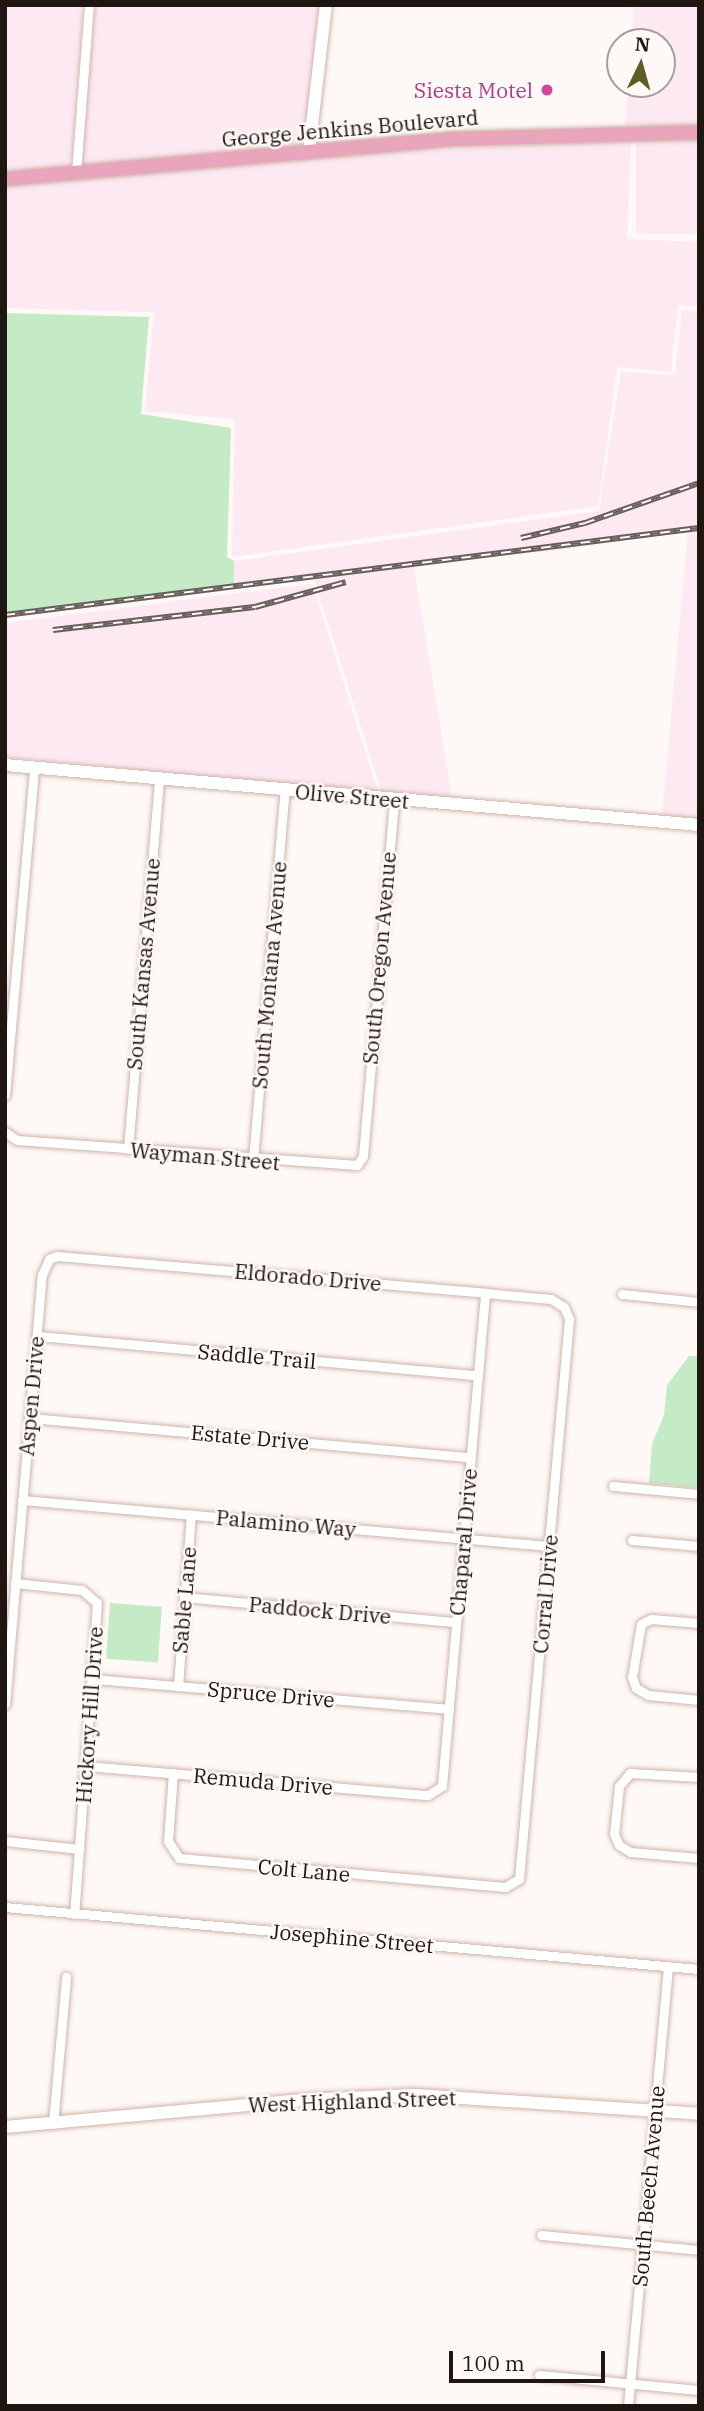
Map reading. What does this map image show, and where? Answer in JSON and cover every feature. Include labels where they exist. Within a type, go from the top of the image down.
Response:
[{"type":"main road","name":"George Jenkins Boulevard","points":[[5,178],[521,135],[699,132]]},
{"type":"street","points":[[76,173],[89,5]]},
{"type":"street","points":[[309,151],[326,5]]},
{"type":"street","name":"Olive Street","points":[[5,765],[699,825]]},
{"type":"street","points":[[5,1095],[8,1037],[34,768]]},
{"type":"street","name":"South Kansas Avenue","points":[[128,1149],[159,779]]},
{"type":"street","name":"South Montana Avenue","points":[[253,1160],[285,789]]},
{"type":"street","name":"South Oregon Avenue","points":[[366,1117],[394,800]]},
{"type":"street","name":"Wayman Street","points":[[6,1133],[17,1140],[352,1167],[363,1156],[366,1117]]},
{"type":"street","name":"Eldorado Drive","points":[[49,1259],[57,1256],[551,1299],[564,1307]]},
{"type":"street","name":"Aspen Drive","points":[[5,1704],[43,1266],[49,1259]]},
{"type":"street","name":"Chaparal Drive","points":[[439,1790],[445,1777],[485,1293]]},
{"type":"street","points":[[622,1294],[699,1302]]},
{"type":"street","name":"Corral Drive","points":[[517,1881],[522,1873],[569,1319],[564,1307]]},
{"type":"street","name":"Saddle Trail","points":[[37,1336],[477,1375]]},
{"type":"street","name":"Estate Drive","points":[[29,1418],[470,1457]]},
{"type":"street","points":[[613,1486],[699,1494]]},
{"type":"street","name":"Palamino Way","points":[[22,1500],[549,1546]]},
{"type":"street","name":"Sable Lane","points":[[177,1686],[191,1514]]},
{"type":"street","points":[[632,1540],[699,1546]]},
{"type":"street","name":"Hickory Hill Drive","points":[[15,1583],[82,1590],[94,1597],[94,1679],[75,1914]]},
{"type":"street","name":"Paddock Drive","points":[[184,1597],[456,1622]]},
{"type":"street","points":[[699,1623],[651,1619],[641,1624],[632,1676],[636,1688],[648,1695],[699,1700]]},
{"type":"street","name":"Spruce Drive","points":[[94,1679],[449,1709]]},
{"type":"street","name":"Remuda Drive","points":[[86,1766],[428,1795],[439,1790]]},
{"type":"street","name":"Colt Lane","points":[[173,1773],[168,1841],[179,1858],[505,1887],[517,1881]]},
{"type":"street","points":[[699,1777],[629,1773],[619,1786],[614,1834],[624,1850],[699,1858]]},
{"type":"street","points":[[5,1842],[79,1849]]},
{"type":"street","name":"Josephine Street","points":[[5,1908],[699,1969]]},
{"type":"street","name":"South Beech Avenue","points":[[628,2406],[668,1966]]},
{"type":"street","points":[[53,2124],[66,1977]]},
{"type":"street","name":"West Highland Street","points":[[5,2127],[303,2100],[416,2095],[583,2103],[699,2113]]},
{"type":"street","points":[[541,2235],[699,2250]]},
{"type":"street","points":[[538,2375],[699,2390]]},
{"type":"shaded area","points":[[5,5],[83,5],[71,167],[5,173]]},
{"type":"shaded area","points":[[94,5],[320,5],[305,146],[82,166]]},
{"type":"shaded area","points":[[634,5],[699,5],[699,126],[625,126],[627,98],[676,98],[676,28],[633,28]]},
{"type":"shaded area","points":[[636,138],[699,138],[699,234],[636,234]]},
{"type":"shaded area","points":[[631,140],[627,239],[699,242],[699,307],[678,305],[671,372],[617,367],[598,506],[232,557],[235,419],[145,411],[154,312],[5,308],[5,186],[394,152]]},
{"type":"shaded area","points":[[682,310],[699,312],[699,819],[662,816],[688,531],[561,550],[413,563],[452,798],[382,792],[314,579],[5,618],[5,612],[234,586],[234,561],[599,511],[621,372],[675,375]]},
{"type":"shaded area","points":[[312,584],[378,792],[5,757],[5,623]]},
{"type":"green space","points":[[5,313],[149,317],[141,414],[231,428],[227,557],[234,561],[234,586],[5,612]]},
{"type":"green space","points":[[689,1356],[699,1356],[699,1488],[649,1483],[652,1444],[664,1415],[667,1385]]},
{"type":"green space","points":[[110,1603],[162,1607],[158,1662],[106,1659]]},
{"type":"railway","points":[[521,538],[585,523],[699,483]]},
{"type":"railway","points":[[5,615],[699,528]]},
{"type":"railway","points":[[53,630],[255,607],[346,582]]},
{"type":"place","name":"Siesta Motel","points":[[547,90]]}]
